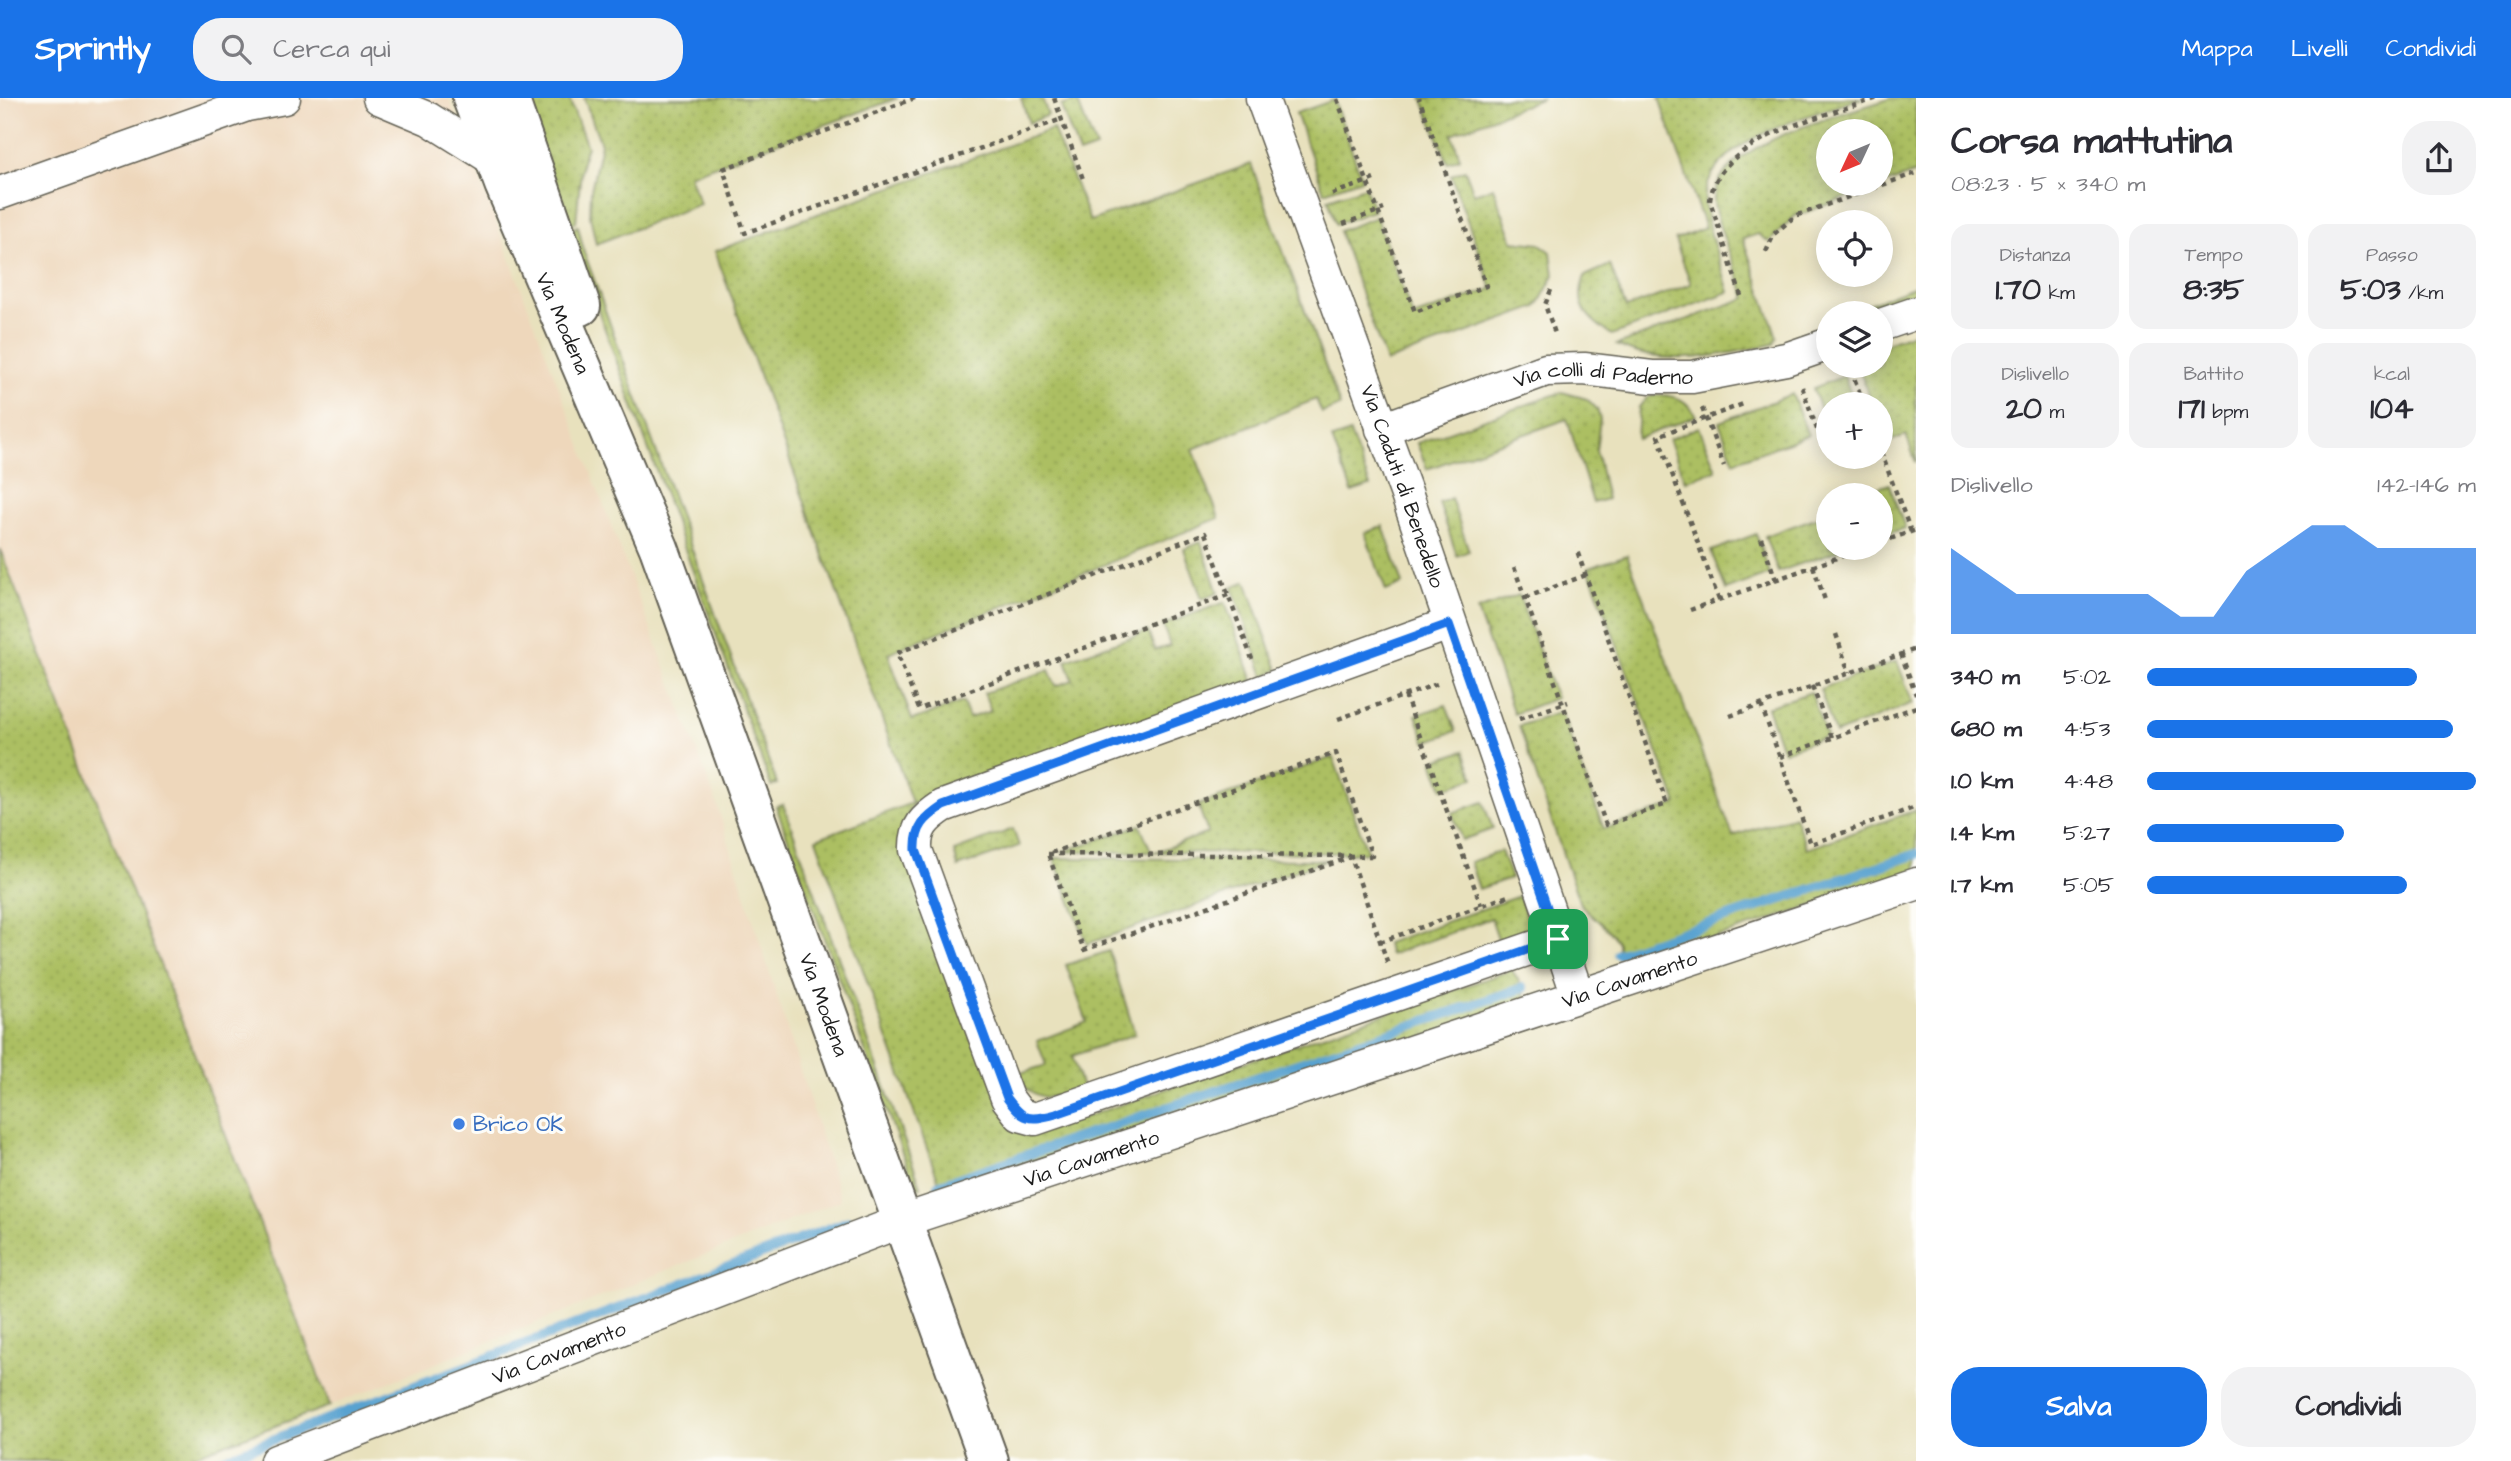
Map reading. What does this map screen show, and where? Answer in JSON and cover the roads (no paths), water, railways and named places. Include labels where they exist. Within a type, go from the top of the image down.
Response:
[{"type":"main road","name":"Via Modena","points":[[472,98],[659,548]]},
{"type":"main road","name":"Via Modena","points":[[509,98],[619,419],[659,548],[989,1461]]},
{"type":"street","points":[[0,193],[247,105],[284,98]]},
{"type":"street","points":[[379,98],[429,119],[496,161]]},
{"type":"street","name":"Via Caduti di Benedello","points":[[1262,98],[1382,429],[1578,996]]},
{"type":"street","points":[[1893,322],[1916,313]]},
{"type":"street","name":"Via colli di Paderno","points":[[1382,429],[1546,370],[1563,368],[1652,377],[1705,376],[1786,359],[1816,349]]},
{"type":"street","points":[[1449,624],[943,806],[920,824],[915,835],[916,850],[923,873],[1003,1086],[1020,1115],[1035,1119],[1056,1114],[1558,939]]},
{"type":"street","name":"Via Cavamento","points":[[276,1461],[902,1221],[1916,884]]},
{"type":"waterway","points":[[1618,954],[1916,854]]},
{"type":"waterway","points":[[938,1185],[1523,988]]},
{"type":"waterway","points":[[217,1461],[849,1221]]},
{"type":"place","name":"Brico OK","points":[[459,1124]]}]
